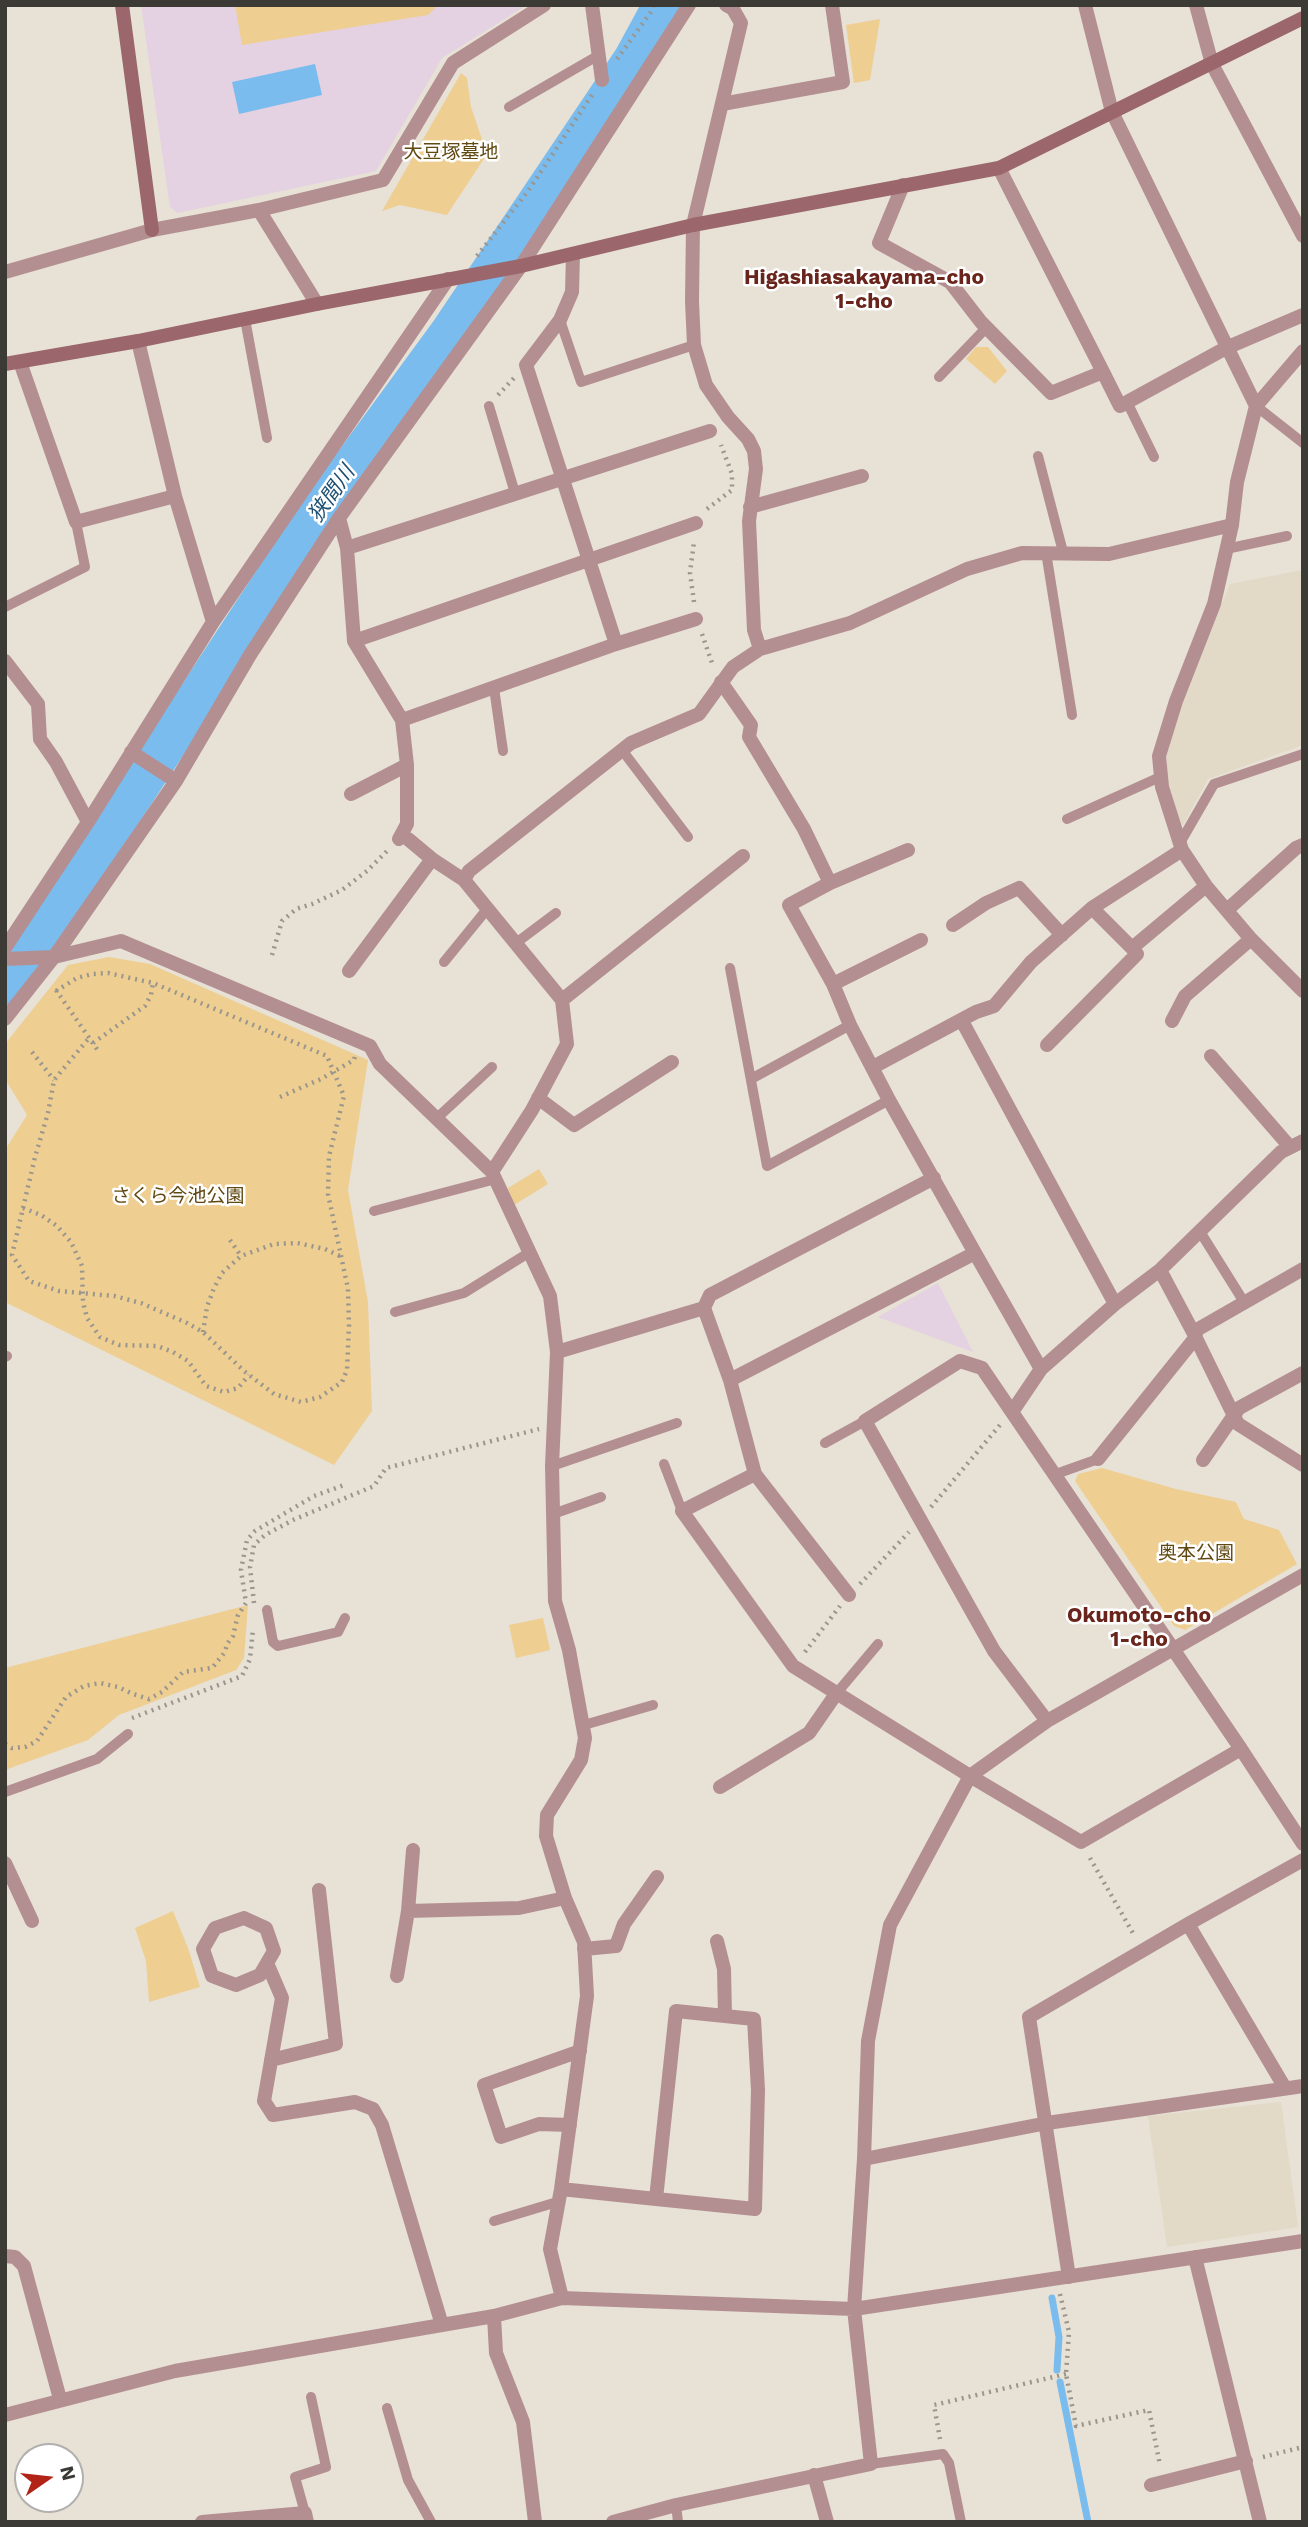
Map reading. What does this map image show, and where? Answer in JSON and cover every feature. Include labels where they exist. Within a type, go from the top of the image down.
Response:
[{"type":"street","points":[[122,5],[152,230]]},
{"type":"street","points":[[5,272],[152,230],[259,210],[383,180],[453,63],[544,5]]},
{"type":"street","points":[[592,5],[602,79]]},
{"type":"street","points":[[5,1019],[54,957],[176,781],[250,655],[339,518],[515,267],[689,5]]},
{"type":"street","points":[[726,5],[733,9],[741,23],[693,225],[694,345],[706,386],[748,439],[754,451],[756,468],[750,507],[754,631],[760,649]]},
{"type":"street","points":[[722,104],[843,82],[832,5]]},
{"type":"street","points":[[1085,5],[1112,112],[1256,406]]},
{"type":"street","points":[[1195,5],[1212,64],[1303,236]]},
{"type":"street","points":[[175,496],[76,522],[12,363],[515,267],[693,225],[999,168],[1303,18]]},
{"type":"street","points":[[999,168],[1120,406],[1226,348],[1303,316]]},
{"type":"street","points":[[903,185],[879,243],[950,282],[987,327],[1051,393],[1103,372]]},
{"type":"street","points":[[259,210],[317,304]]},
{"type":"street","points":[[573,254],[572,292],[560,320],[526,365],[616,644]]},
{"type":"street","points":[[5,948],[88,822],[213,622],[448,279]]},
{"type":"street","points":[[138,341],[175,496],[213,622]]},
{"type":"street","points":[[1303,351],[1256,406],[1237,482],[1232,525],[1214,604],[1176,701],[1159,756],[1160,777],[1181,846],[1206,886],[1251,939],[1303,991]]},
{"type":"street","points":[[347,548],[713,430]]},
{"type":"street","points":[[750,507],[862,476]]},
{"type":"street","points":[[339,518],[347,548],[354,641],[402,720],[407,765],[407,824],[403,839],[464,880],[562,1000],[567,1044],[494,1175]]},
{"type":"street","points":[[354,641],[696,523]]},
{"type":"street","points":[[464,880],[469,871],[631,743],[699,714],[733,667],[760,649],[850,623],[967,569],[1021,553],[1109,554],[1232,525]]},
{"type":"street","points":[[402,720],[616,644],[696,619]]},
{"type":"street","points":[[5,661],[38,704],[40,738],[88,822]]},
{"type":"street","points":[[721,682],[751,725],[749,737],[804,829],[830,883]]},
{"type":"street","points":[[131,752],[176,781]]},
{"type":"street","points":[[351,794],[407,765]]},
{"type":"street","points":[[1227,910],[1296,848],[1303,845]]},
{"type":"street","points":[[873,1067],[976,1012],[994,1006],[1031,962],[1092,908],[1181,846]]},
{"type":"street","points":[[908,850],[830,883],[789,905],[833,984],[850,1025],[889,1100],[1041,1369]]},
{"type":"street","points":[[562,1000],[743,856]]},
{"type":"street","points":[[349,971],[432,859]]},
{"type":"street","points":[[1132,948],[1206,886]]},
{"type":"street","points":[[953,925],[985,903],[1019,888],[1062,935]]},
{"type":"street","points":[[1048,1045],[1137,954],[1092,908]]},
{"type":"street","points":[[1172,1021],[1185,996],[1251,939]]},
{"type":"street","points":[[833,984],[921,940]]},
{"type":"street","points":[[5,958],[54,957],[121,941],[370,1046],[380,1064],[494,1175],[550,1296],[557,1352],[552,1466],[555,1601],[569,1650],[585,1738],[581,1760],[547,1815],[546,1836],[565,1898],[584,1942],[587,1996],[550,2249],[562,2298]]},
{"type":"street","points":[[962,1021],[1115,1304]]},
{"type":"street","points":[[1012,1412],[1041,1369],[1115,1304],[1160,1270],[1281,1152],[1296,1144],[1210,1056]]},
{"type":"street","points":[[538,1098],[574,1125],[672,1062]]},
{"type":"street","points":[[849,1595],[755,1474],[730,1380],[704,1308],[710,1295],[934,1178]]},
{"type":"street","points":[[730,1380],[975,1253]]},
{"type":"street","points":[[1098,1459],[1194,1334],[1303,1269]]},
{"type":"street","points":[[1160,1270],[1238,1424],[1301,1462]]},
{"type":"street","points":[[557,1352],[704,1308]]},
{"type":"street","points":[[1047,1721],[994,1651],[865,1421],[960,1361],[982,1368],[1303,1844]]},
{"type":"street","points":[[1203,1460],[1239,1408],[1303,1373]]},
{"type":"street","points":[[755,1474],[682,1511],[793,1666],[1081,1842],[1241,1749]]},
{"type":"street","points":[[613,2522],[676,2505],[872,2463],[854,2309],[864,2159],[868,2041],[890,1925],[970,1776],[1047,1721],[1301,1580]]},
{"type":"street","points":[[720,1787],[809,1733],[836,1694]]},
{"type":"street","points":[[397,1976],[408,1911],[412,1850]]},
{"type":"street","points":[[1063,2278],[1047,2123],[1029,2017],[1303,1860]]},
{"type":"street","points":[[5,1863],[32,1921]]},
{"type":"street","points":[[584,1949],[615,1946],[624,1924],[657,1877]]},
{"type":"street","points":[[271,2060],[336,2044],[319,1890]]},
{"type":"street","points":[[408,1911],[519,1908],[565,1898]]},
{"type":"street","points":[[268,1963],[260,1975],[236,1985],[212,1976],[203,1949],[215,1928],[244,1918],[266,1928],[274,1951],[268,1963],[282,1998],[264,2101],[273,2115],[355,2102],[373,2109],[382,2125],[442,2325]]},
{"type":"street","points":[[1188,1924],[1285,2088]]},
{"type":"street","points":[[717,1941],[724,1969],[726,2016]]},
{"type":"street","points":[[559,2195],[656,2199],[755,2209],[758,2090],[754,2019],[676,2011],[656,2199]]},
{"type":"street","points":[[570,2125],[540,2124],[501,2137],[484,2085],[580,2051]]},
{"type":"street","points":[[864,2159],[1047,2123],[1303,2086]]},
{"type":"street","points":[[5,2415],[175,2371],[494,2316],[562,2298],[854,2309],[1303,2241]]},
{"type":"street","points":[[5,2256],[15,2257],[24,2266],[60,2399]]},
{"type":"street","points":[[1195,2257],[1260,2522]]},
{"type":"street","points":[[494,2316],[496,2353],[523,2422],[535,2522]]},
{"type":"street","points":[[1157,2483],[1246,2461]]},
{"type":"street","points":[[814,2474],[827,2522]]},
{"type":"street","points":[[202,2522],[306,2517]]},
{"type":"lane","points":[[509,107],[599,55]]},
{"type":"lane","points":[[245,319],[267,438]]},
{"type":"lane","points":[[560,320],[580,382],[694,345]]},
{"type":"lane","points":[[939,377],[987,327]]},
{"type":"lane","points":[[1127,402],[1154,457]]},
{"type":"lane","points":[[488,406],[515,493]]},
{"type":"lane","points":[[1256,406],[1303,443]]},
{"type":"lane","points":[[713,430],[728,417]]},
{"type":"lane","points":[[1038,456],[1063,552]]},
{"type":"lane","points":[[5,607],[85,566],[76,522]]},
{"type":"lane","points":[[1226,549],[1287,536]]},
{"type":"lane","points":[[1046,552],[1072,715]]},
{"type":"lane","points":[[494,688],[503,751]]},
{"type":"lane","points":[[622,750],[688,837]]},
{"type":"lane","points":[[1181,846],[1214,784],[1303,754]]},
{"type":"lane","points":[[1067,819],[1160,777]]},
{"type":"lane","points":[[444,962],[488,908]]},
{"type":"lane","points":[[516,943],[556,914]]},
{"type":"lane","points":[[730,968],[767,1166],[889,1100]]},
{"type":"lane","points":[[751,1079],[850,1025]]},
{"type":"lane","points":[[437,1118],[492,1068]]},
{"type":"lane","points":[[374,1211],[494,1175]]},
{"type":"lane","points":[[1199,1230],[1244,1302]]},
{"type":"lane","points":[[395,1312],[464,1293],[530,1252]]},
{"type":"lane","points":[[825,1443],[865,1421]]},
{"type":"lane","points":[[552,1466],[677,1423]]},
{"type":"lane","points":[[1056,1474],[1098,1459]]},
{"type":"lane","points":[[664,1464],[682,1511]]},
{"type":"lane","points":[[553,1514],[601,1497]]},
{"type":"lane","points":[[267,1610],[273,1642],[278,1646],[338,1632],[345,1618]]},
{"type":"lane","points":[[836,1694],[878,1644]]},
{"type":"lane","points":[[584,1725],[653,1705]]},
{"type":"lane","points":[[5,1792],[97,1759],[128,1734]]},
{"type":"lane","points":[[494,2221],[559,2195]]},
{"type":"lane","points":[[306,2517],[295,2477],[326,2467],[311,2397]]},
{"type":"lane","points":[[387,2408],[408,2480],[431,2522]]},
{"type":"lane","points":[[872,2463],[943,2455],[949,2463],[961,2522]]},
{"type":"lane","points":[[676,2505],[678,2522]]},
{"type":"path","points":[[448,279],[478,256],[528,191],[602,79],[651,12],[653,5]]},
{"type":"path","points":[[488,406],[526,365]]},
{"type":"path","points":[[713,430],[732,474],[732,490],[700,515],[696,523],[690,573],[696,619],[721,682]]},
{"type":"path","points":[[272,955],[282,920],[296,909],[342,890],[403,839]]},
{"type":"path","points":[[43,972],[99,1052]]},
{"type":"path","points":[[56,991],[77,978],[108,973],[153,984],[327,1056],[344,1096],[329,1156],[328,1194],[348,1289],[347,1370],[342,1382],[320,1397],[302,1402],[274,1394],[249,1375],[203,1332],[141,1303],[114,1296],[59,1292],[29,1281],[12,1255],[48,1114],[54,1080],[91,1041],[145,1006],[153,984]]},
{"type":"path","points":[[280,1097],[354,1060],[358,1041]]},
{"type":"path","points":[[32,1052],[54,1080]]},
{"type":"path","points":[[23,1208],[41,1215],[57,1226],[71,1242],[82,1266],[82,1293],[87,1318],[100,1337],[119,1345],[157,1346],[173,1352],[188,1361],[206,1386],[224,1392],[238,1388],[249,1375]]},
{"type":"path","points":[[230,1240],[241,1256]]},
{"type":"path","points":[[203,1332],[207,1307],[214,1288],[222,1273],[241,1256],[274,1244],[298,1243],[341,1257]]},
{"type":"path","points":[[793,1666],[849,1595],[922,1519],[1012,1412]]},
{"type":"path","points":[[254,1614],[250,1567],[254,1545],[265,1535],[293,1520],[374,1486],[386,1468],[553,1425]]},
{"type":"path","points":[[5,1744],[12,1748],[25,1747],[37,1741],[66,1697],[84,1686],[100,1683],[149,1699],[162,1692],[183,1672],[212,1668],[225,1652],[233,1636],[238,1615],[246,1603],[241,1570],[247,1540],[255,1531],[314,1496],[347,1484]]},
{"type":"path","points":[[120,1722],[242,1675],[250,1658],[253,1625]]},
{"type":"path","points":[[1081,1842],[1142,1950]]},
{"type":"path","points":[[1063,2278],[1069,2332],[1066,2374],[1076,2426],[1149,2410],[1157,2483]]},
{"type":"path","points":[[943,2455],[934,2405],[1066,2374]]},
{"type":"path","points":[[1246,2461],[1303,2447]]},
{"type":"shaded area","points":[[141,5],[527,5],[442,58],[376,171],[177,213],[170,207]]},
{"type":"shaded area","points":[[1303,570],[1303,745],[1208,779],[1183,825],[1179,823],[1167,785],[1167,755],[1178,711],[1230,584]]},
{"type":"shaded area","points":[[938,1283],[973,1352],[878,1317]]},
{"type":"shaded area","points":[[1281,2102],[1298,2227],[1167,2247],[1148,2116]]},
{"type":"green space","points":[[235,5],[438,5],[428,15],[242,45]]},
{"type":"green space","points":[[880,19],[870,80],[854,83],[846,25]]},
{"type":"green space","name":"大豆塚墓地","points":[[461,73],[467,78],[471,107],[487,154],[447,215],[400,205],[382,211]]},
{"type":"green space","points":[[976,347],[988,347],[1007,371],[995,384],[966,359]]},
{"type":"green space","name":"さくら今池公園","points":[[109,957],[150,964],[368,1060],[348,1190],[368,1302],[372,1411],[334,1465],[5,1302],[5,1150],[27,1115],[5,1079],[5,1044],[68,965]]},
{"type":"green space","points":[[539,1169],[548,1184],[514,1205],[508,1188]]},
{"type":"green space","name":"奥本公園","points":[[1102,1468],[1176,1489],[1236,1502],[1244,1519],[1279,1530],[1297,1564],[1185,1630],[1174,1626],[1075,1481],[1078,1474]]},
{"type":"green space","points":[[248,1605],[244,1658],[236,1670],[119,1715],[88,1740],[5,1770],[5,1668]]},
{"type":"green space","points":[[543,1618],[550,1650],[516,1658],[509,1625]]},
{"type":"green space","points":[[173,1911],[200,1987],[149,2002],[146,1961],[135,1928]]},
{"type":"water","points":[[315,64],[322,95],[239,114],[232,82]]},
{"type":"waterway","name":"狭間川","points":[[5,985],[41,936],[322,507],[451,331],[523,224],[633,60],[663,5]]},
{"type":"waterway","points":[[1052,2298],[1059,2337],[1057,2370]]},
{"type":"waterway","points":[[1060,2382],[1088,2522]]},
{"type":"district","name":"Higashiasakayama-cho 1-cho","points":[[864,290]]},
{"type":"district","name":"Okumoto-cho 1-cho","points":[[1139,1628]]}]
